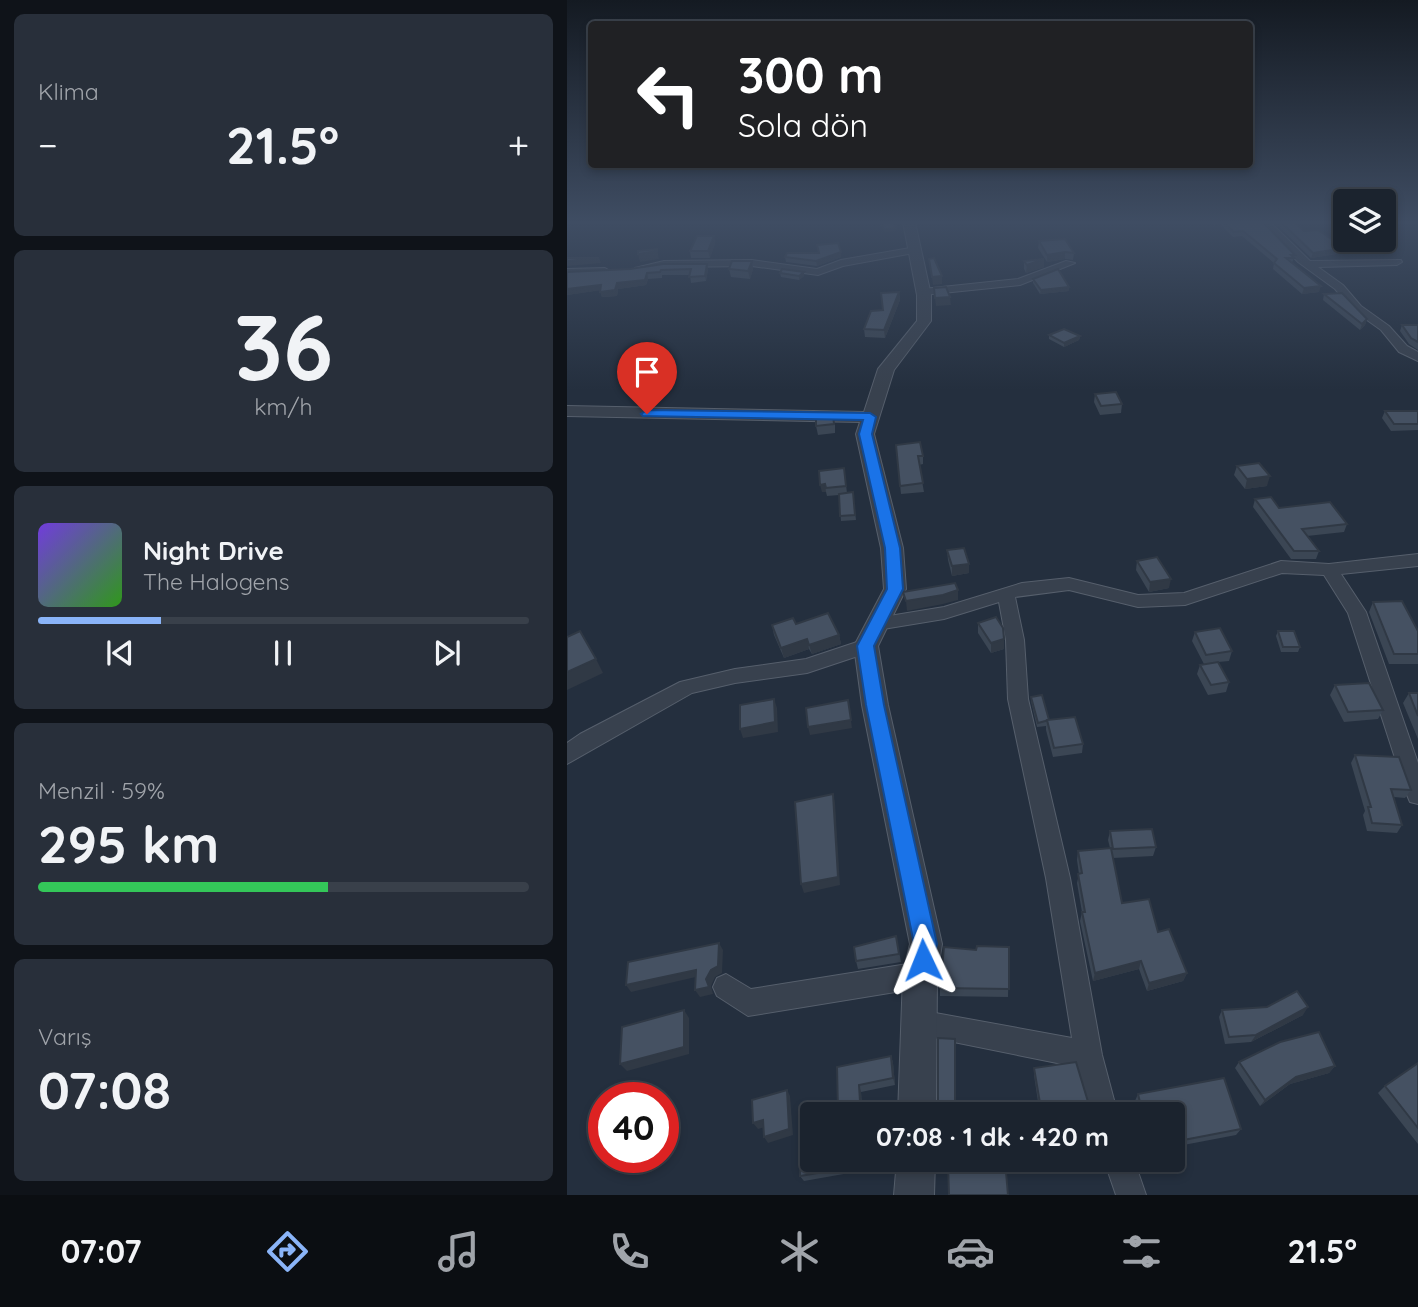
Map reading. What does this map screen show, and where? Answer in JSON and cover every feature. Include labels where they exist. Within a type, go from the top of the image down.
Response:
[{"type":"street","points":[[917,1102],[920,975],[926,944],[875,705],[866,646],[895,589],[892,548],[865,434],[886,369],[924,321],[921,278]]},
{"type":"street","points":[[923,292],[1020,282],[1031,278]]},
{"type":"street","points":[[1327,278],[1339,287],[1357,308],[1385,328],[1403,349],[1418,357]]},
{"type":"street","points":[[567,411],[870,417]]},
{"type":"street","points":[[877,624],[944,613],[1022,589],[1069,584],[1138,601],[1185,599],[1281,567],[1329,570],[1418,560]]},
{"type":"street","points":[[1329,570],[1357,612],[1418,795]]},
{"type":"street","points":[[1006,594],[1015,639],[1018,699],[1058,878],[1088,1055],[1101,1102]]},
{"type":"street","points":[[567,755],[587,740],[687,687],[735,676],[807,666],[866,646]]},
{"type":"street","points":[[726,988],[748,1003],[920,975]]},
{"type":"street","points":[[919,1023],[1088,1055]]},
{"type":"street","points":[[913,1195],[915,1172]]},
{"type":"street","points":[[1123,1172],[1131,1195]]},
{"type":"building","points":[[567,278],[646,278],[617,283],[615,290],[600,292],[601,285],[567,289]]},
{"type":"building","points":[[1063,278],[1069,287],[1041,290],[1033,279]]},
{"type":"building","points":[[1292,278],[1311,278],[1321,286],[1304,288]]},
{"type":"building","points":[[946,287],[950,297],[935,298],[934,288]]},
{"type":"building","points":[[899,292],[884,330],[864,329],[871,311],[883,310],[881,293]]},
{"type":"building","points":[[1342,293],[1367,319],[1362,324],[1324,294]]},
{"type":"building","points":[[1402,325],[1418,325],[1418,342],[1411,338]]},
{"type":"building","points":[[1064,329],[1080,336],[1064,343],[1049,335]]},
{"type":"building","points":[[1116,392],[1122,404],[1101,406],[1095,394]]},
{"type":"building","points":[[1385,411],[1418,411],[1418,424],[1394,424]]},
{"type":"building","points":[[816,415],[833,415],[834,424],[816,426]]},
{"type":"building","points":[[920,442],[923,456],[918,456],[923,483],[900,486],[896,445]]},
{"type":"building","points":[[1259,463],[1270,476],[1247,479],[1237,466]]},
{"type":"building","points":[[844,468],[846,486],[826,488],[825,484],[820,485],[819,471]]},
{"type":"building","points":[[853,492],[855,515],[840,516],[839,494]]},
{"type":"building","points":[[1271,497],[1279,508],[1330,502],[1347,524],[1302,529],[1319,551],[1294,551],[1255,499]]},
{"type":"building","points":[[964,548],[969,564],[952,566],[947,550]]},
{"type":"building","points":[[1157,557],[1171,579],[1150,582],[1137,561]]},
{"type":"building","points":[[955,583],[958,590],[943,595],[906,601],[903,592]]},
{"type":"building","points":[[1402,601],[1418,631],[1418,654],[1394,654],[1373,602]]},
{"type":"building","points":[[828,613],[839,635],[809,645],[807,639],[781,648],[772,625],[793,618],[796,624]]},
{"type":"building","points":[[996,617],[1003,628],[1004,639],[991,643],[978,623]]},
{"type":"building","points":[[1220,628],[1232,651],[1206,655],[1195,632]]},
{"type":"building","points":[[580,631],[596,659],[567,672],[567,637]]},
{"type":"building","points":[[1278,631],[1294,631],[1300,647],[1283,647]]},
{"type":"building","points":[[1218,662],[1229,682],[1211,685],[1200,665]]},
{"type":"building","points":[[1369,683],[1383,710],[1348,712],[1335,685]]},
{"type":"building","points":[[1409,693],[1418,693],[1418,716]]},
{"type":"building","points":[[1042,695],[1049,720],[1038,723],[1031,697]]},
{"type":"building","points":[[774,699],[775,722],[740,729],[740,705]]},
{"type":"building","points":[[848,700],[851,720],[808,727],[806,708]]},
{"type":"building","points":[[1075,717],[1083,744],[1054,748],[1047,720]]},
{"type":"building","points":[[1355,755],[1399,757],[1411,790],[1391,789],[1402,825],[1372,823],[1368,807],[1371,807]]},
{"type":"building","points":[[833,794],[838,877],[801,884],[795,802]]},
{"type":"building","points":[[1152,829],[1156,847],[1113,849],[1110,831]]},
{"type":"building","points":[[1111,848],[1122,903],[1149,899],[1158,932],[1169,929],[1187,973],[1149,983],[1141,961],[1095,973],[1082,912],[1085,912],[1078,874],[1082,873],[1078,851]]},
{"type":"building","points":[[896,936],[899,954],[856,961],[854,947]]},
{"type":"building","points":[[719,943],[718,966],[711,970],[706,979],[709,987],[695,990],[696,970],[626,985],[628,962]]},
{"type":"building","points":[[977,946],[1009,947],[1009,989],[940,988],[944,947],[976,950]]},
{"type":"building","points":[[1297,991],[1308,1007],[1256,1035],[1229,1037],[1222,1010],[1267,1007]]},
{"type":"building","points":[[684,1010],[684,1047],[620,1064],[622,1027]]},
{"type":"building","points":[[1319,1032],[1335,1066],[1296,1077],[1265,1100],[1239,1062],[1280,1042]]},
{"type":"building","points":[[938,1038],[955,1039],[955,1102],[938,1102]]},
{"type":"building","points":[[891,1056],[893,1078],[859,1085],[860,1101],[838,1102],[837,1067]]},
{"type":"building","points":[[1076,1062],[1088,1102],[1040,1102],[1034,1068]]},
{"type":"building","points":[[1418,1063],[1418,1128],[1385,1086]]},
{"type":"building","points":[[1224,1078],[1241,1129],[1185,1140],[1185,1102],[1140,1102],[1138,1094]]},
{"type":"building","points":[[787,1090],[789,1129],[764,1137],[763,1120],[753,1123],[752,1100]]},
{"type":"building","points":[[800,1172],[824,1172],[800,1176]]},
{"type":"building","points":[[948,1172],[1006,1172],[1008,1195],[949,1195]]},
{"type":"route","points":[[647,414],[870,417],[865,434],[892,548],[895,589],[866,646],[875,705],[926,944],[923,960]]}]
